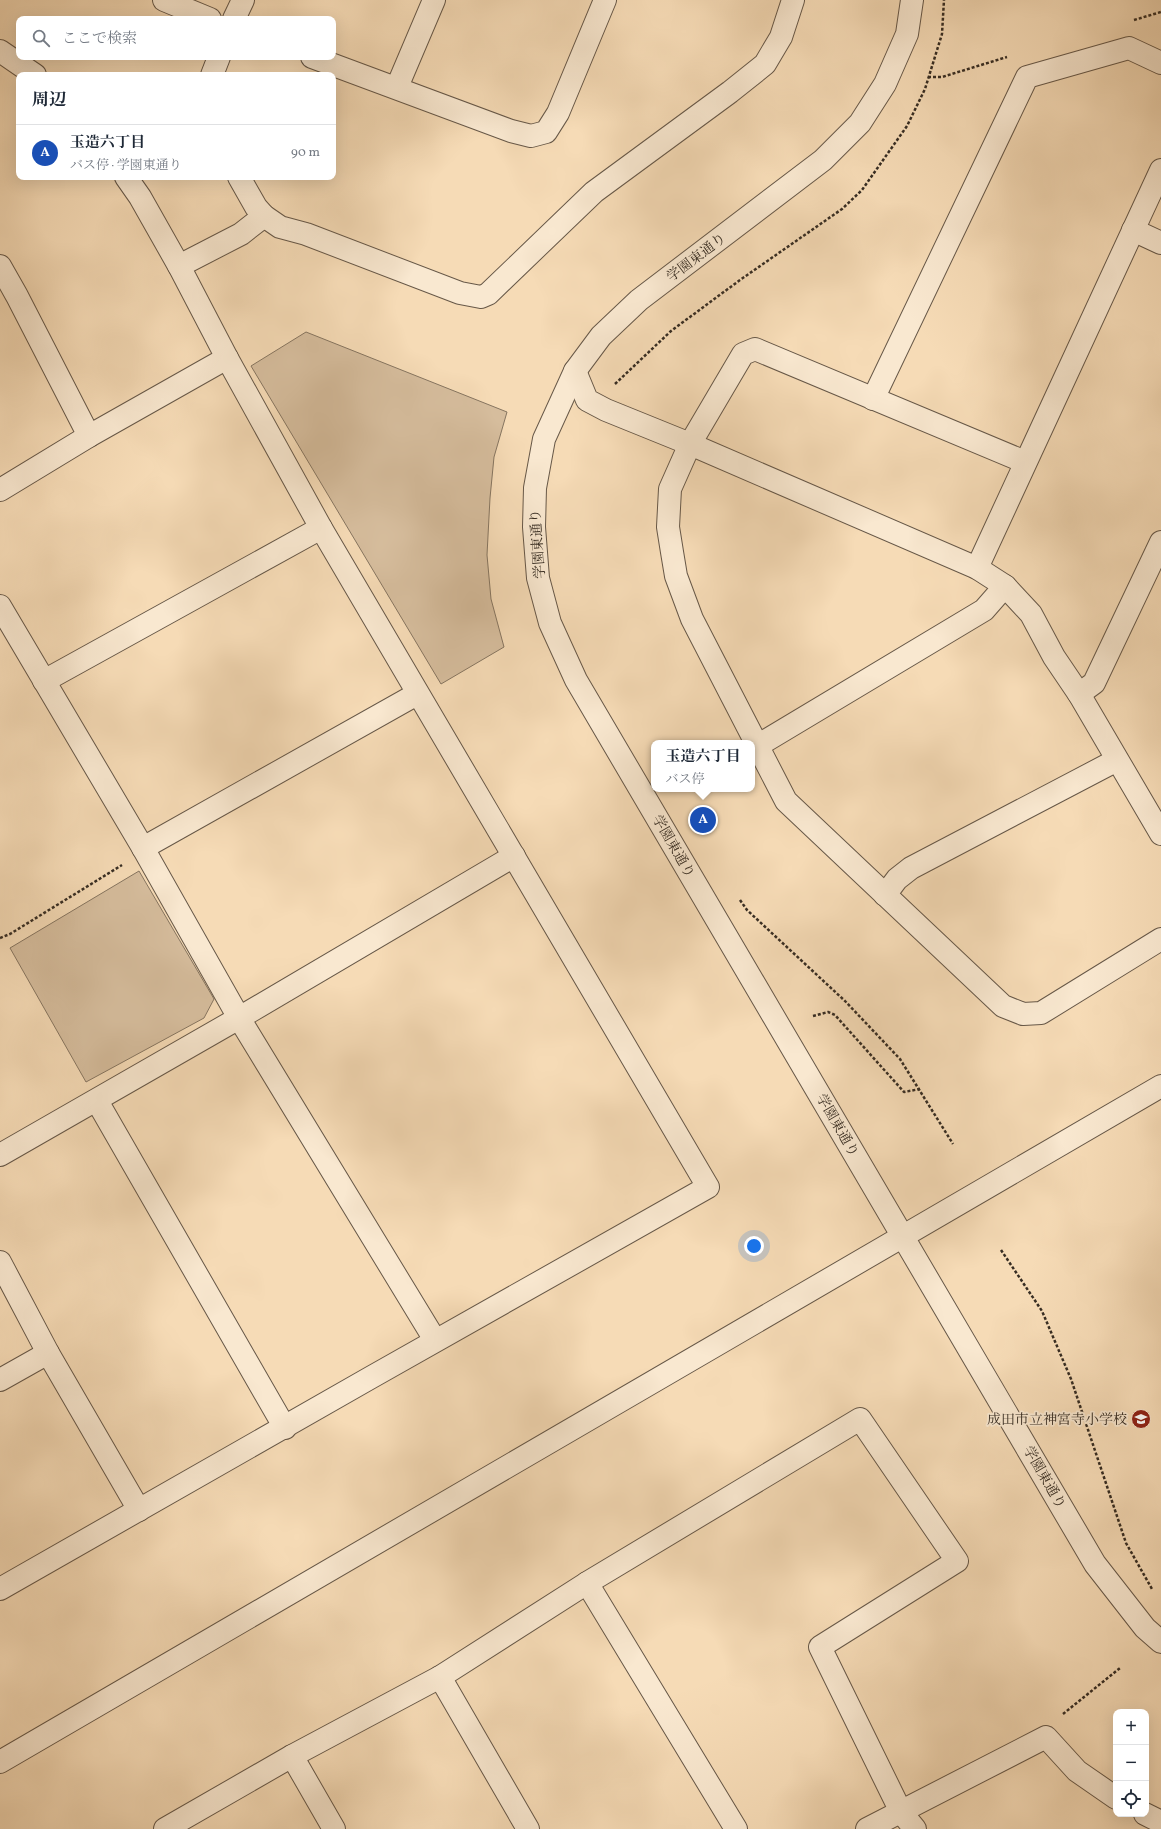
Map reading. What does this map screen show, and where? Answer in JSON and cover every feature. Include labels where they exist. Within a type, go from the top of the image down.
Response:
[{"type":"street","points":[[164,0],[203,16]]},
{"type":"street","points":[[235,16],[243,0]]},
{"type":"street","points":[[397,87],[434,0]]},
{"type":"street","points":[[320,60],[397,87],[511,131],[531,136],[546,132],[558,113],[605,0]]},
{"type":"street","points":[[241,180],[256,207],[264,216],[280,226],[306,234],[460,293],[481,297],[488,294],[594,192],[730,92],[765,64],[781,37],[793,0]]},
{"type":"street","name":"学園東通り","points":[[912,0],[906,34],[885,84],[860,123],[823,160],[639,300],[601,336],[575,371],[544,439],[535,488],[534,527],[538,578],[550,623],[576,680],[1095,1564],[1145,1628],[1161,1642]]},
{"type":"street","points":[[873,399],[1027,77],[1129,48],[1161,63]]},
{"type":"street","points":[[0,51],[31,72]]},
{"type":"street","points":[[213,72],[218,60]]},
{"type":"street","points":[[977,568],[1161,170]]},
{"type":"street","points":[[0,1589],[285,1428],[435,1340],[708,1187],[417,694],[321,528],[227,358],[179,266],[140,197],[128,180]]},
{"type":"street","points":[[179,266],[241,234],[264,216]]},
{"type":"street","points":[[1133,230],[1161,243]]},
{"type":"street","points":[[0,266],[89,436]]},
{"type":"street","points":[[754,740],[692,619],[676,576],[668,528],[670,489],[690,444],[743,354],[755,349],[1025,462]]},
{"type":"street","points":[[0,490],[89,436],[227,358]]},
{"type":"street","points":[[575,371],[588,400],[606,410],[690,444],[977,568],[1005,586],[1031,614],[1054,657],[1079,694],[1161,834]]},
{"type":"street","points":[[44,681],[321,528]]},
{"type":"street","points":[[1079,694],[1094,683],[1161,542]]},
{"type":"street","points":[[757,746],[984,610],[1005,586]]},
{"type":"street","points":[[0,606],[143,848],[239,1018],[435,1340]]},
{"type":"street","points":[[143,848],[417,694]]},
{"type":"street","points":[[755,742],[786,801],[1003,1006],[1023,1014],[1041,1013],[1161,939]]},
{"type":"street","points":[[885,895],[897,879],[912,868],[1117,760]]},
{"type":"street","points":[[0,1155],[239,1018],[514,856]]},
{"type":"street","points":[[0,1762],[1161,1086]]},
{"type":"street","points":[[96,1101],[285,1428]]},
{"type":"street","points":[[0,1262],[48,1353],[139,1510]]},
{"type":"street","points":[[0,1380],[48,1353]]},
{"type":"street","points":[[165,1829],[292,1756],[440,1677],[587,1583],[860,1418],[957,1561],[820,1647],[901,1812],[915,1829]]},
{"type":"street","points":[[587,1583],[736,1829]]},
{"type":"street","points":[[440,1677],[528,1829]]},
{"type":"street","points":[[868,1829],[1046,1737],[1077,1771],[1113,1796]]},
{"type":"street","points":[[292,1756],[334,1829]]},
{"type":"street","points":[[1149,1816],[1161,1822]]},
{"type":"path","points":[[0,938],[10,934],[139,854],[143,848]]},
{"type":"path","points":[[738,897],[747,910],[814,971],[900,1059],[953,1144]]},
{"type":"path","points":[[813,1016],[828,1012],[835,1015],[904,1092],[920,1089]]},
{"type":"path","points":[[1001,1250],[1042,1311],[1071,1379],[1126,1542],[1155,1593]]},
{"type":"path","points":[[1046,1737],[1054,1721],[1120,1668]]},
{"type":"shaded area","points":[[306,332],[507,412],[494,457],[487,555],[491,599],[504,647],[441,684],[251,366]]},
{"type":"shaded area","points":[[139,871],[214,999],[204,1018],[86,1082],[10,948]]},
{"type":"place","name":"玉造六丁目","points":[[703,820]]},
{"type":"place","name":"成田市立神宮寺小学校","points":[[1141,1419]]}]
